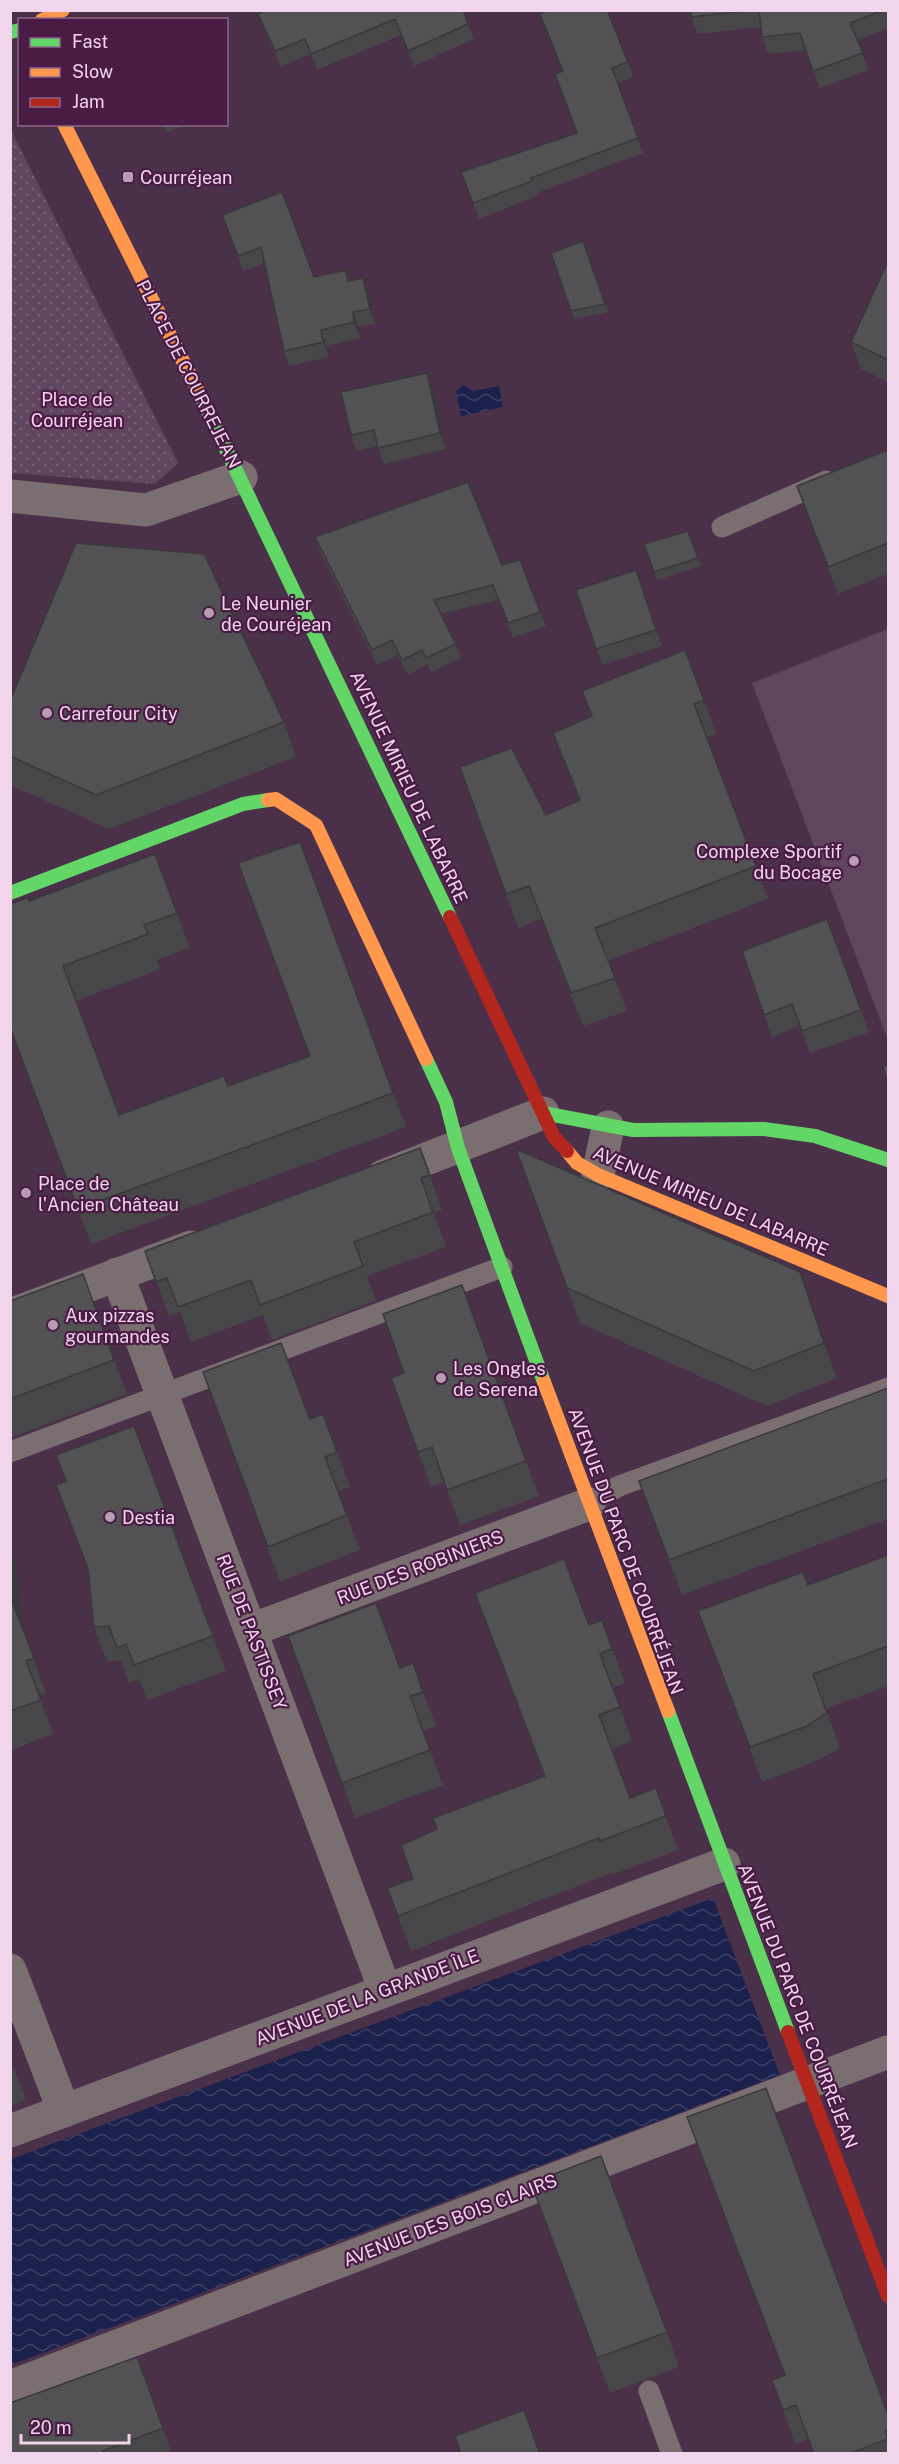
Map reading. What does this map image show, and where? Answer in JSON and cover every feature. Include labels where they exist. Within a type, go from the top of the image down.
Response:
[{"type":"street","points":[[46,18],[63,10]]},
{"type":"street","name":"PLACE DE COURREJEAN","points":[[10,496],[146,510],[241,477],[65,126]]},
{"type":"street","name":"AVENUE MIRIEU DE LABARRE","points":[[241,477],[554,1137],[577,1163],[598,1175],[888,1296]]},
{"type":"street","name":"AVENUE DU PARC DE COURRÉJEAN","points":[[10,893],[243,804],[276,799],[316,825],[446,1102],[458,1148],[589,1504],[888,2296]]},
{"type":"street","points":[[352,1187],[458,1148],[543,1113]]},
{"type":"street","name":"AVENUE MIRIEU DE LABARRE","points":[[543,1113],[633,1130],[764,1129],[815,1136],[888,1160]]},
{"type":"street","points":[[598,1175],[608,1127]]},
{"type":"street","points":[[10,1315],[218,1237]]},
{"type":"street","name":"RUE DE PASTISSEY","points":[[117,1274],[386,1990]]},
{"type":"street","name":"RUE DES ROBINIERS","points":[[251,1630],[589,1504]]},
{"type":"street","name":"AVENUE DE LA GRANDE ÎLE","points":[[10,2131],[724,1864]]},
{"type":"street","points":[[10,1970],[64,2111]]},
{"type":"street","name":"AVENUE DES BOIS CLAIRS","points":[[10,2386],[809,2084],[888,2052]]},
{"type":"lane","points":[[722,527],[846,474]]},
{"type":"lane","points":[[10,1452],[502,1267]]},
{"type":"lane","points":[[589,1504],[620,1486],[888,1388]]},
{"type":"lane","points":[[649,2391],[672,2454]]},
{"type":"green space","name":"Place de Courréjean","points":[[10,128],[178,463],[155,484],[11,473]]},
{"type":"green space","name":"Complexe Sportif du Bocage","points":[[888,629],[888,1040],[752,683]]},
{"type":"water","points":[[463,385],[473,391],[499,386],[503,407],[461,416],[456,391]]},
{"type":"water","points":[[713,1898],[780,2075],[11,2365],[11,2159]]},
{"type":"building","points":[[266,10],[463,10],[468,24],[408,51],[395,19],[311,54],[305,39],[275,51],[258,14]]},
{"type":"building","points":[[548,10],[607,10],[628,62],[612,68],[638,138],[531,178],[532,181],[473,203],[461,172],[577,133],[555,74],[563,71],[540,14]]},
{"type":"building","points":[[691,10],[755,10],[691,17]]},
{"type":"building","points":[[759,10],[884,10],[850,23],[863,53],[813,71],[800,33],[762,37]]},
{"type":"building","points":[[282,192],[314,277],[346,270],[348,281],[363,278],[370,309],[353,312],[354,322],[321,330],[323,342],[284,351],[261,247],[238,256],[222,215]]},
{"type":"building","points":[[583,241],[605,304],[571,311],[551,253]]},
{"type":"building","points":[[888,261],[888,360],[851,342]]},
{"type":"building","points":[[427,373],[440,433],[378,448],[374,430],[351,435],[341,392]]},
{"type":"building","points":[[888,450],[888,543],[828,567],[797,486]]},
{"type":"building","points":[[468,482],[502,565],[520,560],[540,612],[508,623],[493,585],[434,600],[456,644],[426,658],[422,650],[402,660],[392,640],[372,650],[315,537]]},
{"type":"building","points":[[688,531],[698,558],[654,572],[644,544]]},
{"type":"building","points":[[76,543],[204,554],[284,722],[96,795],[10,756],[10,701]]},
{"type":"building","points":[[636,570],[656,630],[596,649],[576,590]]},
{"type":"building","points":[[685,650],[704,700],[694,704],[756,866],[595,928],[615,978],[571,993],[529,886],[506,894],[460,767],[512,748],[546,815],[580,800],[553,733],[592,716],[582,691]]},
{"type":"building","points":[[300,842],[393,1093],[78,1209],[10,1027],[10,904],[27,898],[29,901],[155,854],[177,913],[144,925],[148,934],[63,966],[119,1115],[224,1076],[228,1086],[310,1056],[238,863]]},
{"type":"building","points":[[827,919],[861,1010],[802,1031],[792,1004],[764,1015],[742,951]]},
{"type":"building","points":[[888,1065],[888,1084],[883,1067]]},
{"type":"building","points":[[420,1148],[430,1175],[421,1178],[433,1212],[354,1242],[363,1266],[260,1305],[251,1280],[178,1307],[167,1278],[156,1282],[145,1251]]},
{"type":"building","points":[[516,1149],[800,1272],[824,1343],[754,1371],[567,1288]]},
{"type":"building","points":[[83,1274],[114,1360],[10,1399],[10,1301]]},
{"type":"building","points":[[462,1285],[526,1461],[447,1490],[432,1447],[418,1452],[391,1378],[404,1373],[383,1314]]},
{"type":"building","points":[[281,1343],[310,1419],[323,1414],[337,1452],[325,1457],[347,1515],[268,1547],[203,1372]]},
{"type":"building","points":[[888,1388],[888,1479],[669,1560],[639,1481]]},
{"type":"building","points":[[134,1426],[213,1636],[134,1665],[126,1644],[117,1648],[109,1626],[94,1627],[88,1569],[56,1485],[66,1481],[56,1455]]},
{"type":"building","points":[[888,1555],[888,1646],[813,1674],[827,1713],[807,1726],[750,1747],[698,1611],[803,1572],[808,1585]]},
{"type":"building","points":[[564,1559],[589,1625],[602,1620],[612,1649],[600,1654],[620,1707],[599,1715],[630,1798],[656,1788],[666,1816],[600,1841],[599,1838],[398,1916],[387,1888],[413,1879],[401,1845],[437,1829],[433,1818],[545,1776],[475,1593]]},
{"type":"building","points":[[10,1596],[34,1658],[26,1661],[41,1700],[10,1711]]},
{"type":"building","points":[[376,1603],[400,1668],[413,1663],[423,1692],[410,1696],[430,1750],[342,1783],[288,1636]]},
{"type":"building","points":[[766,2088],[888,2415],[888,2430],[885,2431],[888,2439],[848,2454],[814,2454],[796,2405],[783,2410],[772,2380],[785,2375],[687,2117]]},
{"type":"building","points":[[601,2156],[667,2332],[597,2358],[531,2183]]},
{"type":"building","points":[[137,2357],[163,2428],[103,2451],[104,2454],[10,2454],[10,2403]]},
{"type":"building","points":[[524,2410],[540,2454],[461,2454],[455,2436]]},
{"type":"traffic: fast","points":[[10,32],[18,30]]},
{"type":"traffic: fast","points":[[199,393],[450,917]]},
{"type":"traffic: fast","points":[[10,893],[243,804],[268,800]]},
{"type":"traffic: fast","points":[[426,1059],[446,1102],[458,1148],[544,1382]]},
{"type":"traffic: fast","points":[[543,1113],[633,1130],[764,1129],[815,1136],[888,1160]]},
{"type":"traffic: fast","points":[[668,1711],[788,2032]]},
{"type":"traffic: slow","points":[[46,18],[63,10]]},
{"type":"traffic: slow","points":[[65,126],[199,393]]},
{"type":"traffic: slow","points":[[268,800],[276,799],[316,825],[426,1059]]},
{"type":"traffic: slow","points":[[567,1151],[577,1163],[598,1175],[888,1296]]},
{"type":"traffic: slow","points":[[544,1382],[668,1711]]},
{"type":"traffic: jam","points":[[450,917],[554,1137],[567,1151]]},
{"type":"traffic: jam","points":[[788,2032],[888,2296]]},
{"type":"place","name":"Courréjean","points":[[128,177]]},
{"type":"place","name":"Le Neunier de Couréjean","points":[[209,613]]},
{"type":"place","name":"Carrefour City","points":[[47,713]]},
{"type":"place","name":"Complexe Sportif du Bocage","points":[[854,861]]},
{"type":"place","name":"Place de l'Ancien Château","points":[[26,1193]]},
{"type":"place","name":"Aux pizzas gourmandes","points":[[53,1325]]},
{"type":"place","name":"Les Ongles de Serena","points":[[441,1378]]},
{"type":"place","name":"Destia","points":[[110,1517]]}]
